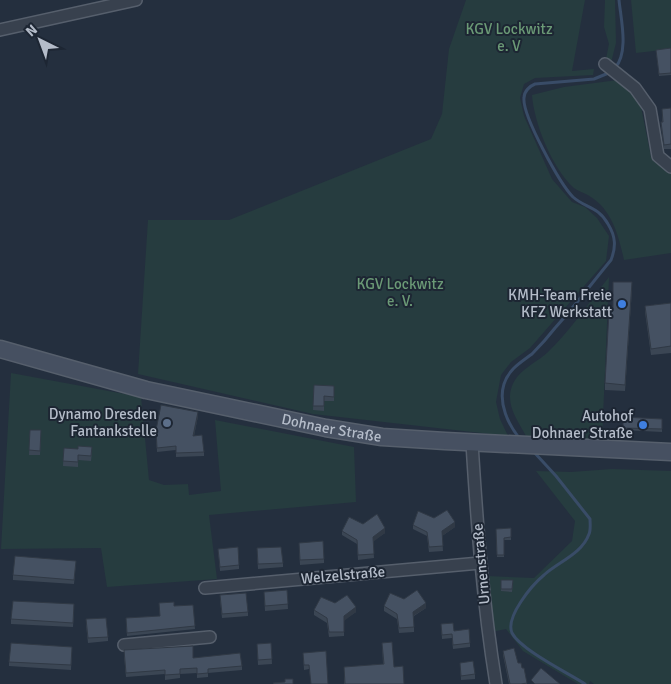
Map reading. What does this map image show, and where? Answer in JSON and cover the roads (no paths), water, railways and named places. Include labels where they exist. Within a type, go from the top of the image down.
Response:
[{"type":"main road","name":"Dohnaer Straße","points":[[0,349],[146,390],[326,428],[382,437],[671,452]]},
{"type":"street","points":[[0,30],[136,0]]},
{"type":"street","points":[[605,64],[618,77],[635,88],[650,109],[658,156],[671,167]]},
{"type":"street","name":"Urnenstraße","points":[[472,443],[480,563],[487,632],[496,684]]},
{"type":"street","name":"Welzelstraße","points":[[205,588],[480,563]]},
{"type":"street","points":[[124,644],[210,637]]},
{"type":"waterway","points":[[615,68],[622,53],[623,45],[619,0]]},
{"type":"waterway","points":[[521,440],[508,421],[503,406],[502,391],[506,379],[515,367],[538,348],[576,303],[611,260],[614,251],[613,233],[604,218],[596,210],[573,197],[543,149],[529,119],[524,95],[535,84],[594,79],[611,72]]},
{"type":"waterway","points":[[533,451],[556,476],[590,519],[590,531],[581,547],[550,570],[533,586],[516,610],[512,619],[512,633],[517,640],[535,654],[585,684]]},
{"type":"place","name":"KMH-Team Freie KFZ Werkstatt","points":[[622,304]]},
{"type":"place","name":"Dynamo Dresden Fantankstelle","points":[[167,423]]},
{"type":"place","name":"Autohof Dohnaer Straße","points":[[643,425]]},
{"type":"park label","name":"KGV Lockwitz e. V","points":[[509,38]]},
{"type":"park label","name":"KGV Lockwitz e. V.","points":[[400,292]]}]
